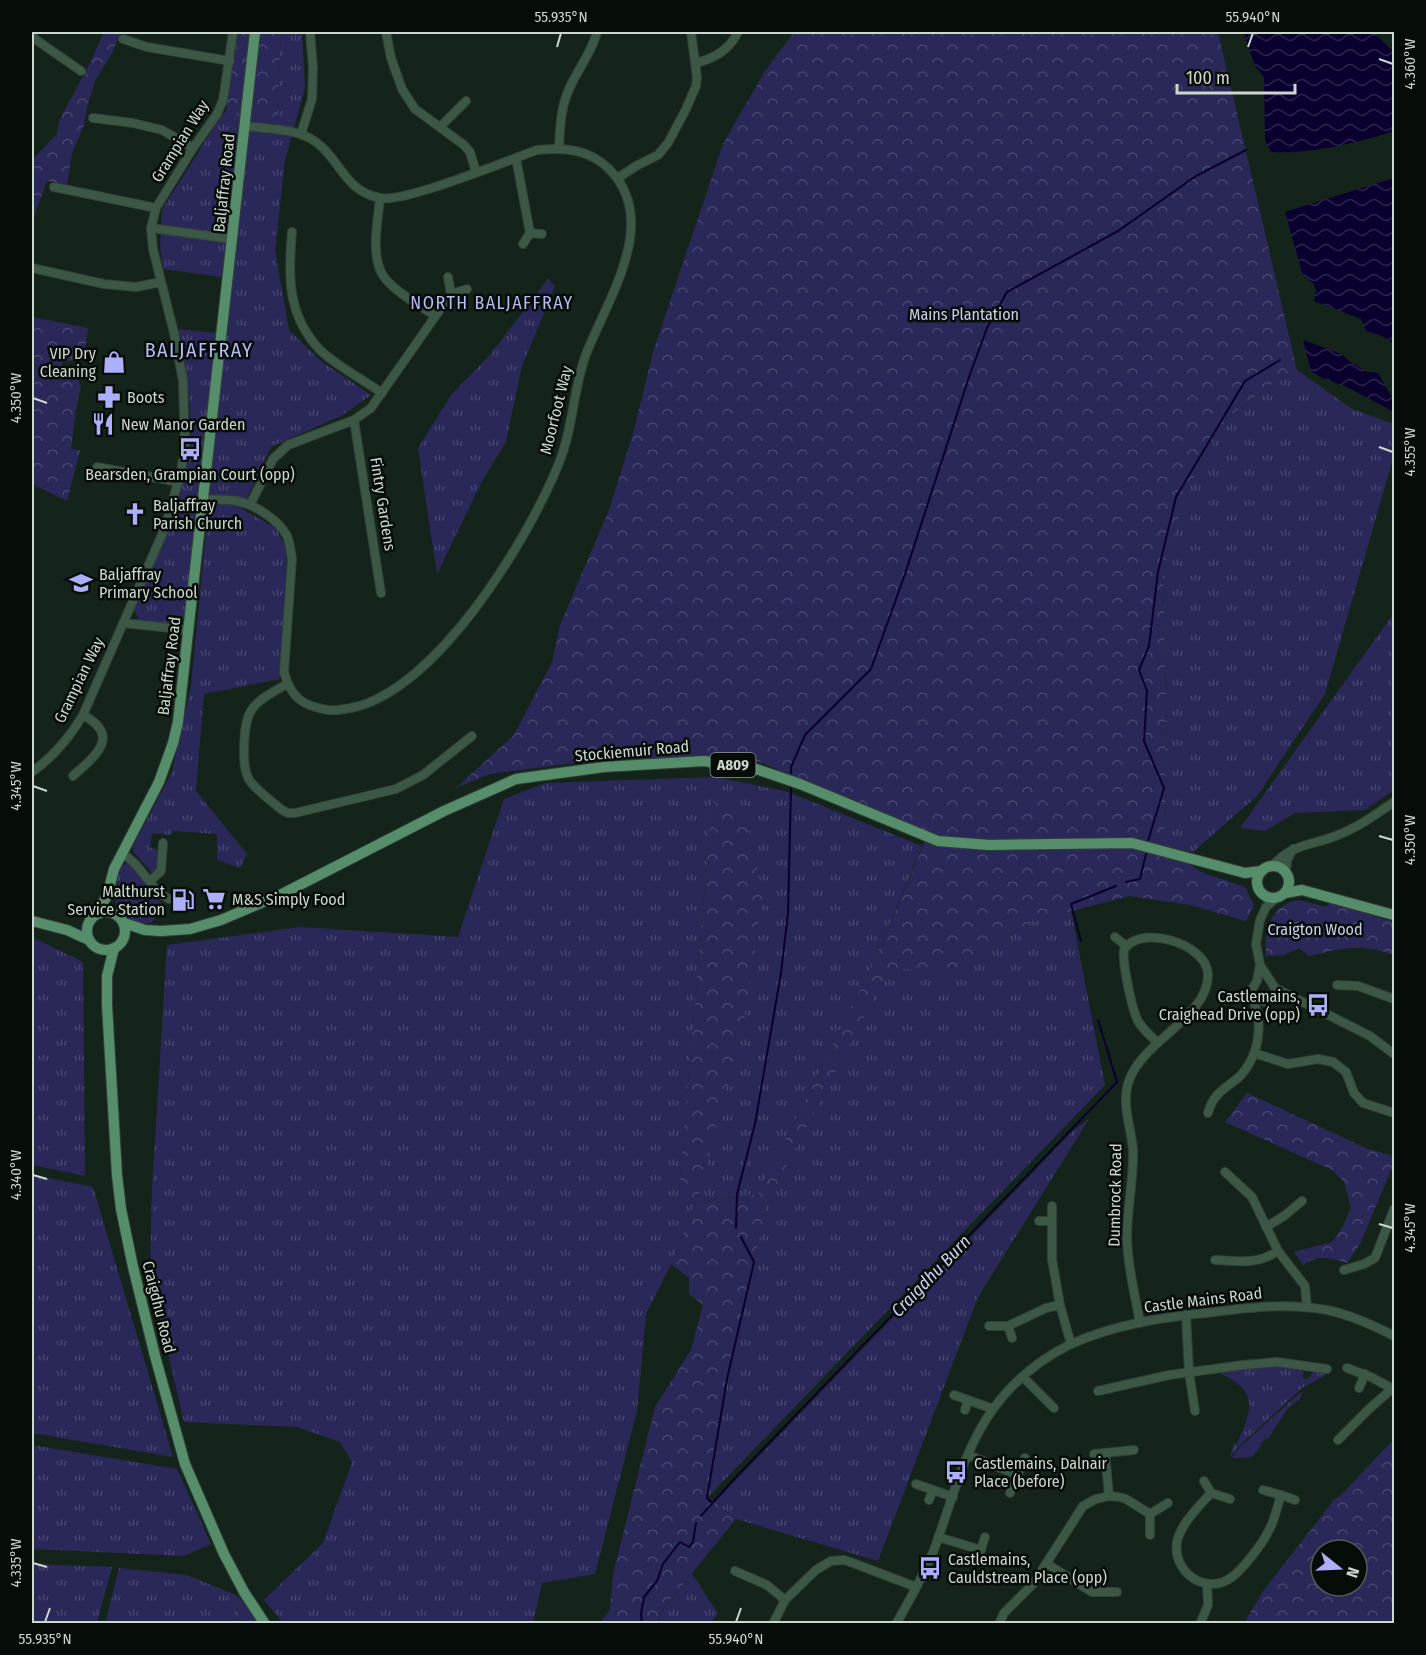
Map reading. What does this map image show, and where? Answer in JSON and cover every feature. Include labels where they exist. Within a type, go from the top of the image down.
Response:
[{"type":"main road","name":"Baljaffray Road","points":[[93,917],[107,896],[110,877],[150,800],[173,743],[182,692],[255,32]]},
{"type":"main road","name":"Stockiemuir Road","points":[[124,939],[145,930],[190,929],[221,920],[282,894],[444,811],[516,779],[604,767],[704,760],[756,769],[800,784],[938,841],[989,845],[1132,843],[1245,873],[1267,869]]},
{"type":"main road","points":[[1257,885],[1258,877],[1267,869],[1278,867],[1302,890],[1395,915]]},
{"type":"main road","points":[[1245,873],[1273,898]]},
{"type":"main road","points":[[1273,898],[1289,885],[1287,875]]},
{"type":"main road","points":[[1273,898],[1302,890]]},
{"type":"main road","points":[[32,921],[67,930],[89,940],[98,948],[109,950],[124,939],[120,919],[107,896]]},
{"type":"main road","points":[[67,930],[106,911],[120,919]]},
{"type":"main road","points":[[89,940],[87,934],[93,917]]},
{"type":"main road","name":"Stockiemuir Road","points":[[120,919],[145,930]]},
{"type":"main road","name":"Craigdhu Road","points":[[98,948],[107,975]]},
{"type":"main road","name":"Craigdhu Road","points":[[114,948],[107,975],[107,1005],[117,1175],[121,1209],[143,1309],[189,1473],[224,1554],[244,1592],[265,1623]]},
{"type":"street","name":"Grampian Way","points":[[32,772],[65,741],[83,715],[164,530],[179,482],[185,445],[183,381],[153,249],[151,228],[156,208],[220,107],[230,61],[233,32]]},
{"type":"street","points":[[302,134],[312,99],[313,68],[310,32]]},
{"type":"street","points":[[386,32],[390,58],[402,89],[415,109],[464,145],[470,153],[476,171]]},
{"type":"street","points":[[559,148],[561,117],[566,97],[593,46],[597,32]]},
{"type":"street","points":[[618,178],[658,155],[668,143],[696,86],[696,63],[691,32]]},
{"type":"street","points":[[696,63],[713,59],[732,43],[738,32]]},
{"type":"street","points":[[32,37],[81,71]]},
{"type":"street","points":[[123,39],[147,47],[230,61]]},
{"type":"street","points":[[441,126],[466,101]]},
{"type":"street","points":[[93,118],[162,129],[193,147]]},
{"type":"street","points":[[245,126],[302,134],[316,142],[328,154],[348,181],[360,190],[380,198],[376,251],[381,273],[396,290],[435,316]]},
{"type":"street","name":"Moorfoot Way","points":[[287,684],[295,697],[309,706],[335,711],[366,705],[402,685],[436,653],[486,593],[540,505],[560,462],[573,419],[582,366],[622,269],[630,242],[632,222],[629,199],[618,178],[602,162],[574,150],[559,148],[537,150],[406,196],[380,198]]},
{"type":"street","points":[[516,158],[530,233],[524,244]]},
{"type":"street","points":[[54,187],[156,208]]},
{"type":"street","points":[[151,228],[232,239]]},
{"type":"street","points":[[292,232],[289,269],[292,298],[303,327],[321,351],[382,393]]},
{"type":"street","points":[[530,233],[542,234]]},
{"type":"street","points":[[32,268],[114,285],[136,287],[161,282]]},
{"type":"street","points":[[448,277],[450,294]]},
{"type":"street","points":[[250,505],[278,454],[288,446],[354,420],[371,408],[450,294],[467,289]]},
{"type":"street","name":"Fintry Gardens","points":[[354,420],[381,592]]},
{"type":"street","points":[[97,467],[179,482]]},
{"type":"street","points":[[203,499],[237,501],[250,505],[279,525],[291,547],[284,672],[287,684],[261,699],[250,712],[246,721],[244,766],[250,781],[282,810],[295,813],[396,789],[423,775],[472,736]]},
{"type":"street","points":[[123,622],[189,630]]},
{"type":"street","points":[[73,776],[98,754],[102,746],[102,733],[99,726],[83,715]]},
{"type":"street","points":[[1267,869],[1293,848],[1339,835],[1395,802]]},
{"type":"street","points":[[150,881],[161,870],[164,843]]},
{"type":"street","points":[[1287,875],[1287,860],[1293,848]]},
{"type":"street","points":[[121,853],[133,862],[160,895],[169,899]]},
{"type":"street","points":[[1271,992],[1260,965],[1256,935],[1273,898]]},
{"type":"street","points":[[1115,937],[1126,946],[1123,958],[1134,1013],[1144,1030],[1158,1043]]},
{"type":"street","name":"Dumbrock Road","points":[[1126,946],[1138,939],[1178,942],[1193,949],[1205,964],[1208,976],[1200,1001],[1134,1069],[1125,1098],[1132,1141],[1133,1166],[1128,1250],[1140,1323]]},
{"type":"street","points":[[1208,1113],[1210,1105],[1239,1077],[1254,1053],[1258,1036],[1259,1014],[1252,989],[1257,981],[1260,965]]},
{"type":"street","points":[[1257,981],[1263,979],[1271,992]]},
{"type":"street","points":[[1337,985],[1358,986],[1395,999]]},
{"type":"street","points":[[1259,1014],[1271,992]]},
{"type":"street","points":[[1254,998],[1271,992],[1289,996],[1371,1036],[1395,1054]]},
{"type":"street","points":[[1254,1053],[1288,1064],[1318,1059],[1333,1062],[1346,1072],[1354,1093],[1363,1103],[1395,1113]]},
{"type":"street","points":[[1225,1172],[1250,1193],[1278,1251],[1302,1280],[1307,1307]]},
{"type":"street","points":[[1266,1227],[1302,1201]]},
{"type":"street","points":[[1052,1206],[1052,1259],[1060,1305],[1071,1344]]},
{"type":"street","points":[[1344,1270],[1375,1258],[1395,1209]]},
{"type":"street","points":[[1040,1221],[1052,1221]]},
{"type":"street","points":[[1215,1260],[1251,1262],[1271,1257],[1278,1251]]},
{"type":"street","points":[[989,1326],[1008,1326],[1046,1308],[1060,1305]]},
{"type":"street","name":"Castle Mains Road","points":[[896,1623],[916,1587],[938,1537],[979,1431],[993,1409],[1023,1377],[1044,1360],[1071,1344],[1123,1326],[1186,1315],[1287,1305],[1348,1315],[1395,1336]]},
{"type":"street","points":[[1186,1315],[1195,1411]]},
{"type":"street","points":[[1008,1326],[1012,1338]]},
{"type":"street","points":[[1098,1390],[1190,1372],[1277,1362],[1327,1369]]},
{"type":"street","points":[[1338,1440],[1369,1408],[1394,1388],[1347,1368]]},
{"type":"street","points":[[1359,1388],[1365,1374]]},
{"type":"street","points":[[1023,1377],[1054,1408]]},
{"type":"street","points":[[954,1395],[993,1409]]},
{"type":"street","points":[[965,1410],[968,1400]]},
{"type":"street","points":[[1094,1454],[1134,1450]]},
{"type":"street","points":[[1105,1453],[1109,1497]]},
{"type":"street","points":[[968,1455],[1018,1475]]},
{"type":"street","points":[[1010,1493],[1025,1458]]},
{"type":"street","points":[[1204,1481],[1211,1493],[1230,1498]]},
{"type":"street","points":[[916,1484],[953,1497]]},
{"type":"street","points":[[929,1500],[933,1490]]},
{"type":"street","points":[[1263,1490],[1295,1500]]},
{"type":"street","points":[[1211,1493],[1183,1528],[1177,1542],[1179,1562],[1187,1574],[1207,1584],[1228,1580],[1238,1571],[1267,1534],[1281,1495]]},
{"type":"street","points":[[999,1623],[1004,1613],[1029,1589],[1047,1564],[1074,1517],[1083,1506],[1096,1499],[1109,1497],[1126,1499],[1150,1514]]},
{"type":"street","points":[[1150,1514],[1168,1503]]},
{"type":"street","points":[[1150,1514],[1150,1536]]},
{"type":"street","points":[[938,1537],[981,1550]]},
{"type":"street","points":[[977,1562],[985,1537]]},
{"type":"street","points":[[773,1623],[785,1600],[816,1570],[831,1561],[853,1563],[916,1587]]},
{"type":"street","points":[[1047,1564],[1092,1592],[1117,1592]]},
{"type":"street","points":[[735,1571],[767,1585],[785,1600]]},
{"type":"street","points":[[1200,1623],[1208,1601],[1207,1584]]},
{"type":"green space","points":[[104,32],[121,32],[112,53],[95,81],[84,125],[72,153],[67,184],[47,181],[32,222],[32,160],[57,134],[60,119]]},
{"type":"green space","points":[[238,32],[281,32],[277,117],[226,111]]},
{"type":"green space","points":[[281,32],[302,32],[305,88],[285,160],[275,251],[289,330],[321,361],[371,395],[343,415],[271,447],[242,509],[276,528],[287,550],[280,679],[204,694],[196,791],[247,854],[240,868],[217,860],[217,834],[172,831],[171,835],[152,833],[150,847],[158,851],[157,869],[152,873],[133,851],[133,846],[172,772],[191,686],[208,512],[195,511],[186,616],[177,625],[140,622],[134,610],[174,514],[190,438],[186,370],[178,329],[216,333],[222,277],[163,269],[160,246],[162,210],[226,111],[277,117]]},
{"type":"green space","name":"Mains Plantation","points":[[794,32],[1218,32],[1297,370],[1282,376],[1226,419],[1187,490],[1163,572],[1167,752],[1165,827],[1158,844],[1201,872],[1245,887],[1254,905],[1246,921],[1190,905],[1130,896],[1032,921],[996,944],[964,972],[927,972],[890,967],[768,1201],[727,1379],[707,1497],[736,1519],[662,1610],[657,1623],[600,1623],[610,1610],[613,1574],[655,1407],[691,1350],[703,1305],[689,1294],[689,1278],[671,1264],[696,1202],[679,1190],[712,802],[744,809],[763,894],[744,1021],[697,1202],[758,1194],[873,964],[928,834],[760,762],[720,758],[588,761],[490,774],[456,788],[514,735],[552,662],[560,625],[609,510],[634,430],[653,352],[723,144],[765,71]]},
{"type":"green space","points":[[548,279],[555,286],[521,369],[506,442],[483,479],[437,574],[418,448],[451,395],[490,355]]},
{"type":"green space","points":[[32,317],[88,328],[84,356],[62,363],[62,370],[78,378],[81,387],[71,449],[80,450],[67,501],[32,484]]},
{"type":"green space","points":[[1297,370],[1352,409],[1394,424],[1394,455],[1325,694],[1257,796],[1193,852],[1157,845],[1165,827],[1167,752],[1163,572],[1187,490],[1226,419],[1282,376]]},
{"type":"green space","points":[[1394,613],[1394,790],[1365,810],[1295,813],[1265,831],[1240,828]]},
{"type":"green space","points":[[716,777],[788,792],[922,846],[873,964],[758,1194],[696,1202],[671,1264],[646,1314],[637,1411],[595,1574],[542,1583],[533,1623],[283,1623],[264,1600],[323,1543],[352,1462],[340,1442],[297,1427],[184,1422],[150,1276],[152,1189],[167,945],[300,927],[458,937],[504,799],[546,783]],"holes":[[[712,802],[744,1021],[696,1202],[679,1190]]]},
{"type":"green space","points":[[127,863],[163,905],[152,922],[133,921],[120,912],[117,905],[116,881],[121,866]]},
{"type":"green space","name":"Craigton Wood","points":[[1300,900],[1326,907],[1330,903],[1394,922],[1394,955],[1371,949],[1352,948],[1309,956],[1299,948],[1284,955],[1266,956],[1266,937],[1271,919],[1282,906]]},
{"type":"green space","points":[[1071,911],[1105,1085],[707,1498],[727,1379],[768,1201],[890,966],[964,972],[996,944],[1032,921]]},
{"type":"green space","points":[[32,937],[83,962],[85,1176],[32,1165]]},
{"type":"green space","points":[[1247,1093],[1368,1149],[1394,1156],[1394,1163],[1360,1244],[1347,1263],[1319,1258],[1303,1265],[1294,1252],[1332,1242],[1343,1226],[1351,1207],[1344,1182],[1332,1170],[1225,1122]]},
{"type":"green space","points":[[1089,1119],[978,1297],[878,1561],[736,1519],[714,1503],[1074,1130]]},
{"type":"green space","points":[[32,1175],[93,1187],[173,1457],[32,1433]]},
{"type":"green space","points":[[1283,1365],[1301,1368],[1303,1378],[1308,1379],[1314,1370],[1326,1373],[1302,1388],[1237,1448],[1230,1458],[1234,1443],[1237,1444],[1246,1421],[1249,1403],[1242,1388],[1221,1374],[1222,1371]]},
{"type":"green space","points":[[1302,1391],[1300,1399],[1288,1408],[1268,1439],[1266,1438],[1260,1444],[1261,1446],[1252,1457],[1232,1458],[1240,1447]]},
{"type":"green space","points":[[1394,1439],[1394,1623],[1244,1623],[1264,1590],[1334,1500]]},
{"type":"green space","points":[[32,1445],[177,1469],[211,1544],[184,1556],[32,1549]]},
{"type":"green space","points":[[32,1564],[112,1567],[97,1623],[32,1623]]},
{"type":"green space","points":[[119,1568],[187,1575],[238,1596],[232,1623],[105,1624]]},
{"type":"green space","points":[[692,1573],[718,1614],[710,1623],[657,1624],[662,1611]]},
{"type":"green space","points":[[238,1596],[262,1623],[232,1624]]},
{"type":"water","points":[[1243,32],[1371,32],[1375,34],[1394,52],[1394,131],[1333,147],[1300,152],[1271,152],[1265,140],[1264,77],[1255,66]]},
{"type":"water","points":[[1394,178],[1394,344],[1382,336],[1366,331],[1361,319],[1314,301],[1316,290],[1313,283],[1303,276],[1285,212]]},
{"type":"water","points":[[1303,340],[1342,354],[1367,372],[1378,373],[1394,401],[1394,412],[1311,371]]},
{"type":"waterway","points":[[791,773],[791,767],[805,735],[871,669],[905,574],[969,377],[987,328],[1007,292],[1118,231],[1196,176],[1246,150]]},
{"type":"waterway","points":[[1148,841],[1164,788],[1144,741],[1147,691],[1139,670],[1149,646],[1158,572],[1176,497],[1245,381],[1280,360]]},
{"type":"waterway","points":[[736,1228],[737,1194],[755,1124],[781,973],[788,913],[791,787]]},
{"type":"waterway","points":[[1126,882],[1140,879],[1146,854]]},
{"type":"waterway","points":[[1081,941],[1071,904],[1116,886]]},
{"type":"waterway","name":"Craigdhu Burn","points":[[701,1516],[1117,1082],[1098,1020]]},
{"type":"waterway","points":[[712,1503],[707,1498],[727,1379],[754,1262],[741,1237]]},
{"type":"waterway","name":"Craigdhu Burn","points":[[642,1624],[644,1597],[657,1581],[663,1564],[680,1542],[689,1547],[693,1542],[696,1523]]},
{"type":"place","name":"VIP Dry Cleaning","points":[[114,362]]},
{"type":"place","name":"Boots","points":[[109,397]]},
{"type":"place","name":"New Manor Garden","points":[[103,424]]},
{"type":"place","name":"Bearsden, Grampian Court (opp)","points":[[190,449]]},
{"type":"place","name":"Baljaffray Parish Church","points":[[135,514]]},
{"type":"place","name":"Baljaffray Primary School","points":[[81,583]]},
{"type":"place","name":"M&S Simply Food","points":[[214,899]]},
{"type":"place","name":"Malthurst Service Station","points":[[183,900]]},
{"type":"place","name":"Castlemains, Craighead Drive (opp)","points":[[1318,1005]]},
{"type":"place","name":"Castlemains, Dalnair Place (before)","points":[[956,1472]]},
{"type":"place","name":"Castlemains, Cauldstream Place (opp)","points":[[930,1568]]},
{"type":"district","name":"NORTH BALJAFFRAY","points":[[492,303]]},
{"type":"district","name":"BALJAFFRAY","points":[[199,350]]}]
